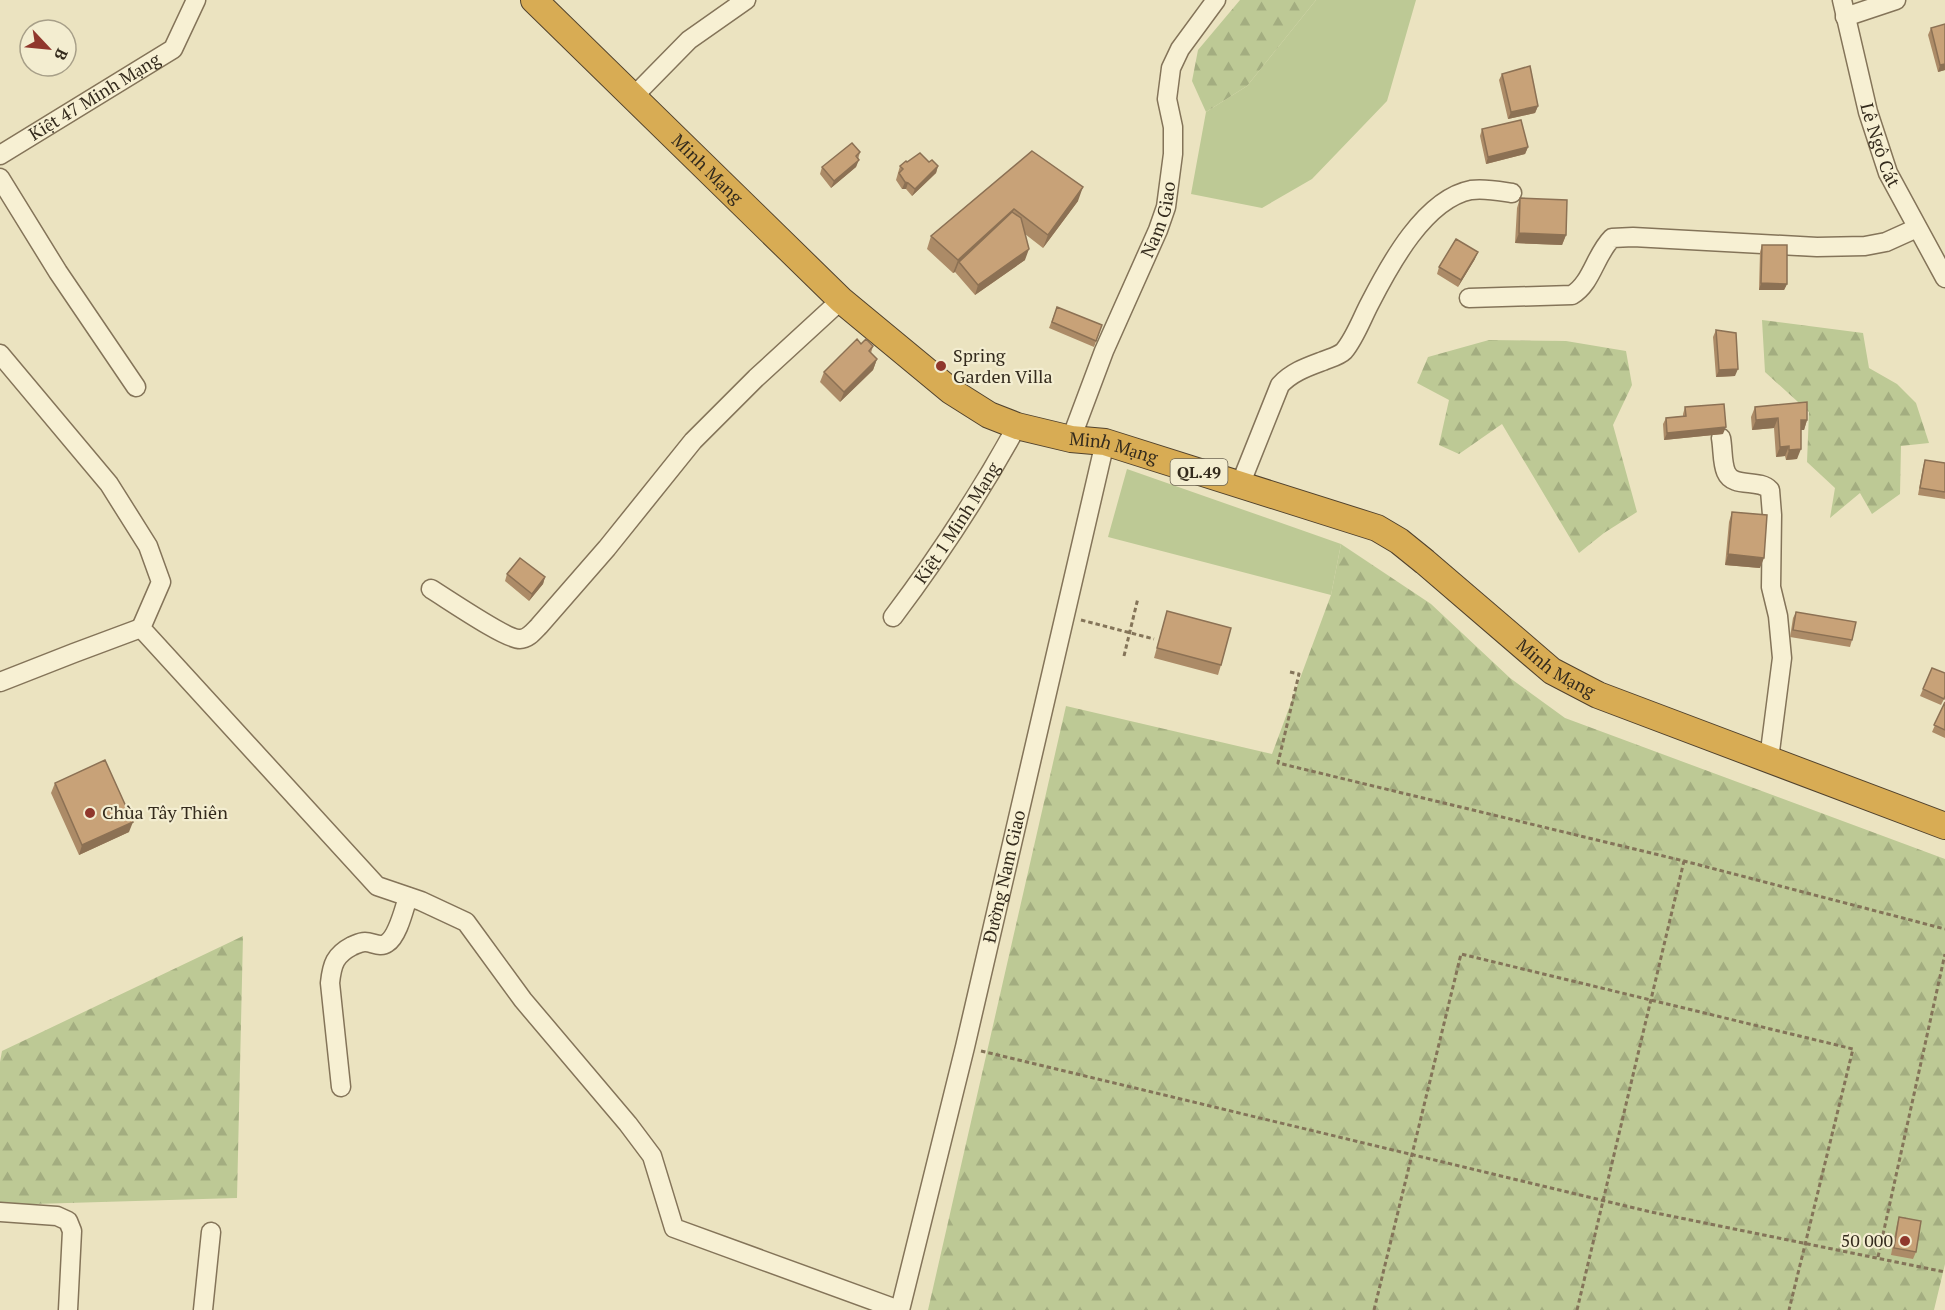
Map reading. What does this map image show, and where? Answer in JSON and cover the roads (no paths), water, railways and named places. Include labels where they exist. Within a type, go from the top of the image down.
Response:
[{"type":"highway","name":"Minh Mạng","points":[[534,0],[841,300],[951,391],[989,414],[1017,426],[1071,439],[1105,442],[1377,528],[1399,541],[1425,562],[1552,671],[1598,695],[1945,826]]},
{"type":"street","name":"Kiệt 47 Minh Mạng","points":[[0,155],[173,49],[196,0]]},
{"type":"street","points":[[633,97],[689,40],[746,0]]},
{"type":"street","name":"Nam Giao","points":[[1071,439],[1104,351],[1158,231],[1166,207],[1173,154],[1173,127],[1167,99],[1171,68],[1180,49],[1216,0]]},
{"type":"street","points":[[1844,8],[1896,0]]},
{"type":"street","name":"Lê Ngô Cát","points":[[1844,8],[1868,112],[1888,173],[1945,278]]},
{"type":"street","points":[[0,178],[58,272],[135,387]]},
{"type":"street","points":[[1240,485],[1280,385],[1288,375],[1342,354],[1386,271],[1423,221],[1435,209],[1469,190],[1482,189],[1512,193]]},
{"type":"street","points":[[1469,298],[1572,295],[1582,289],[1605,245],[1612,238],[1633,237],[1817,247],[1865,246],[1886,242],[1917,228]]},
{"type":"street","points":[[431,589],[506,634],[520,639],[527,637],[539,627],[607,548],[701,432],[841,300]]},
{"type":"street","points":[[0,354],[109,484],[148,546],[161,582],[141,628],[0,682]]},
{"type":"street","name":"Kiệt 1 Minh Mạng","points":[[893,617],[926,574],[988,478],[1017,426]]},
{"type":"street","points":[[1722,438],[1725,471],[1730,478],[1762,484],[1770,490],[1771,587],[1778,616],[1782,658],[1769,759]]},
{"type":"street","name":"Đường Nam Giao","points":[[899,1310],[965,1047],[1105,442]]},
{"type":"street","points":[[141,628],[377,886],[466,922],[523,1000],[628,1124],[651,1156],[674,1227],[899,1310]]},
{"type":"street","points":[[341,1087],[330,983],[331,966],[343,950],[358,942],[382,945],[388,943],[402,916],[408,897]]},
{"type":"street","points":[[0,1212],[57,1216],[68,1221],[72,1231],[68,1310]]},
{"type":"street","points":[[203,1310],[211,1232]]},
{"type":"place","name":"Spring Garden Villa","points":[[941,366]]},
{"type":"place","name":"Chùa Tây Thiên","points":[[90,813]]},
{"type":"place","name":"50 000","points":[[1905,1241]]}]
